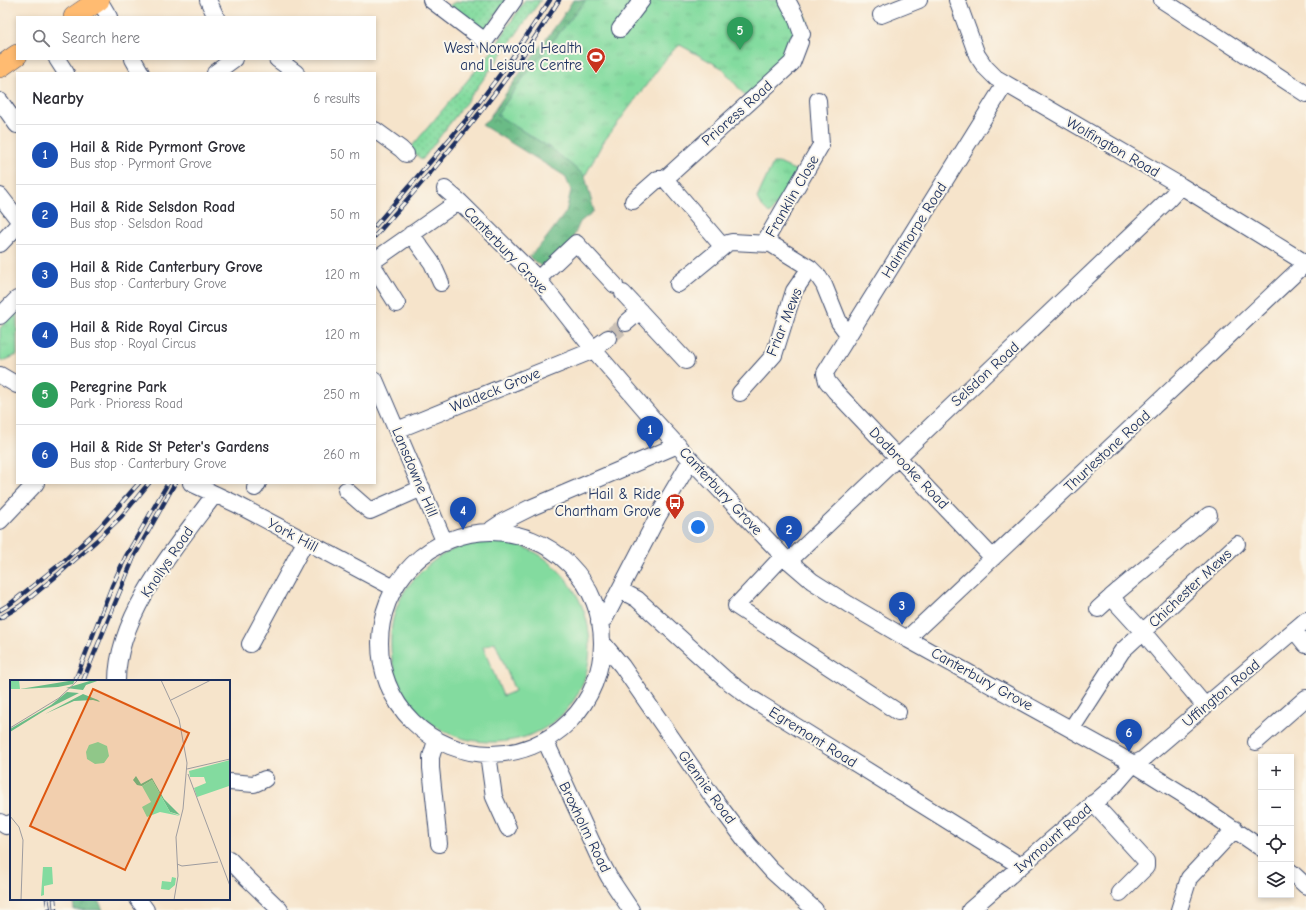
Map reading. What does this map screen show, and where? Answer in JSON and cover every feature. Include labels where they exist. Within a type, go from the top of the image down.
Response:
[{"type":"main road","points":[[75,16],[99,0]]},
{"type":"main road","points":[[0,67],[16,56]]},
{"type":"street","points":[[99,0],[108,16]]},
{"type":"street","points":[[208,0],[216,16]]},
{"type":"street","points":[[431,0],[485,41],[514,0]]},
{"type":"street","points":[[620,29],[642,0]]},
{"type":"street","name":"Prioress Road","points":[[633,201],[658,179],[665,179],[792,62],[801,38],[796,17],[787,0]]},
{"type":"street","points":[[881,15],[919,0]]},
{"type":"street","name":"Wolfington Road","points":[[956,0],[981,61],[990,72],[1005,84],[1181,186],[1305,264]]},
{"type":"street","points":[[1162,0],[1306,94]]},
{"type":"street","points":[[58,60],[65,72]]},
{"type":"street","points":[[134,60],[140,72]]},
{"type":"street","points":[[216,72],[233,60]]},
{"type":"street","points":[[234,60],[240,72]]},
{"type":"street","points":[[278,60],[295,72]]},
{"type":"street","name":"Hainthorpe Road","points":[[825,377],[826,370],[1005,84]]},
{"type":"street","name":"Franklin Close","points":[[764,243],[821,145],[818,100]]},
{"type":"street","points":[[0,101],[16,124]]},
{"type":"street","points":[[376,131],[406,154]]},
{"type":"street","points":[[665,179],[723,247]]},
{"type":"street","name":"Selsdon Road","points":[[898,712],[736,606],[786,558],[898,456],[1181,186]]},
{"type":"street","name":"Canterbury Grove","points":[[445,189],[538,279],[593,349],[654,420],[786,558],[812,581],[909,640],[1072,728],[1134,764],[1187,797],[1258,846]]},
{"type":"street","points":[[0,196],[16,217]]},
{"type":"street","points":[[376,259],[459,201]]},
{"type":"street","points":[[0,244],[16,227]]},
{"type":"street","points":[[411,234],[432,263],[441,283]]},
{"type":"street","points":[[538,279],[576,243],[686,361]]},
{"type":"street","points":[[678,284],[728,243],[771,244],[810,268],[818,276],[824,285],[838,322],[849,334]]},
{"type":"street","name":"Thurlestone Road","points":[[909,640],[913,633],[1305,264]]},
{"type":"street","name":"Friar Mews","points":[[740,394],[774,355],[794,291],[810,268]]},
{"type":"street","points":[[376,271],[397,304]]},
{"type":"street","points":[[0,316],[16,300]]},
{"type":"street","points":[[626,323],[640,311]]},
{"type":"street","name":"Waldeck Grove","points":[[397,430],[589,352],[608,338]]},
{"type":"street","points":[[0,375],[16,384]]},
{"type":"street","name":"Dodbrooke Road","points":[[825,377],[835,391],[993,558]]},
{"type":"street","name":"Lansdowne Hill","points":[[376,382],[445,543]]},
{"type":"street","points":[[492,529],[530,508],[678,445]]},
{"type":"street","points":[[599,621],[605,618],[657,518],[691,460]]},
{"type":"street","points":[[1,517],[35,484]]},
{"type":"street","name":"York Hill","points":[[194,484],[394,588]]},
{"type":"street","points":[[346,490],[370,512],[422,488]]},
{"type":"street","name":"Knollys Road","points":[[117,680],[122,647],[136,612],[150,585],[215,494]]},
{"type":"street","points":[[519,534],[524,519],[530,508]]},
{"type":"street","points":[[1098,609],[1207,513]]},
{"type":"street","points":[[492,529],[519,534],[535,539],[558,557],[582,584],[599,621],[602,642],[600,668],[591,693],[576,716],[558,734],[523,748],[507,752],[488,754],[464,752],[453,749],[436,741],[415,724],[401,708],[389,688],[382,666],[379,648],[385,612],[394,588],[410,567],[428,552],[445,543],[476,532],[492,529]]},
{"type":"street","points":[[250,644],[305,542]]},
{"type":"street","name":"Chichester Mews","points":[[1072,728],[1122,650],[1237,544]]},
{"type":"street","name":"Egremont Road","points":[[620,590],[637,599],[725,679],[749,697],[1009,859],[1018,868]]},
{"type":"street","name":"Chichester Mews","points":[[1111,597],[1143,632],[1205,706]]},
{"type":"street","name":"Uffington Road","points":[[1134,764],[1142,760],[1306,620]]},
{"type":"street","points":[[1294,630],[1306,645]]},
{"type":"street","name":"Glennie Road","points":[[602,642],[622,666],[712,796],[748,844],[772,871],[815,910]]},
{"type":"street","points":[[600,668],[629,678]]},
{"type":"street","points":[[1256,742],[1306,698]]},
{"type":"street","name":"Broxholm Road","points":[[545,740],[600,860],[609,877],[631,910]]},
{"type":"street","points":[[436,741],[431,757],[431,768],[438,844]]},
{"type":"street","points":[[488,754],[494,797],[508,828]]},
{"type":"street","name":"Ivymount Road","points":[[970,910],[1116,784],[1134,764]]},
{"type":"street","points":[[230,782],[254,784],[265,779]]},
{"type":"street","points":[[1093,804],[1146,861],[1146,867],[1120,893]]},
{"type":"street","points":[[0,822],[6,826],[10,824]]},
{"type":"street","points":[[1179,910],[1189,878],[1235,829]]},
{"type":"street","points":[[230,860],[280,910]]},
{"type":"street","points":[[1294,875],[1306,886]]},
{"type":"street","points":[[139,900],[146,910]]},
{"type":"green space","points":[[465,0],[506,0],[483,33],[449,6],[453,3]]},
{"type":"green space","points":[[525,0],[541,0],[422,160],[411,150],[413,145],[493,50]]},
{"type":"green space","points":[[573,0],[586,0],[524,77],[497,115],[552,149],[585,176],[594,211],[580,222],[573,238],[571,261],[551,274],[529,257],[544,241],[566,212],[571,190],[565,176],[482,125],[487,121],[518,76],[561,19]]},
{"type":"green space","points":[[586,0],[797,0],[808,22],[790,48],[790,55],[747,98],[722,68],[680,45],[671,52],[602,144],[585,176],[552,149],[497,115],[524,77]]},
{"type":"green space","points":[[773,163],[779,163],[797,171],[785,193],[770,214],[760,204],[757,198]]},
{"type":"green space","points":[[16,310],[16,355],[3,361],[0,359],[0,328]]},
{"type":"green space","points":[[505,542],[523,547],[546,559],[561,573],[579,599],[588,626],[590,654],[584,680],[571,704],[552,723],[526,737],[495,742],[473,741],[453,735],[434,726],[419,713],[407,698],[397,679],[392,659],[391,631],[393,618],[400,600],[408,586],[423,570],[446,553],[472,543]],"holes":[[[495,642],[515,691],[503,696],[483,647]]]},
{"type":"green space","points":[[73,900],[98,900],[103,910],[74,910]]},
{"type":"tunnel","points":[[608,338],[626,323]]},
{"type":"railway","points":[[376,225],[466,120],[510,61],[550,0]]},
{"type":"railway","points":[[376,235],[449,151],[495,93],[539,32],[559,0]]},
{"type":"railway","points":[[0,610],[10,604],[64,561],[99,528],[138,484]]},
{"type":"railway","points":[[0,618],[20,606],[96,541],[121,517],[148,484]]},
{"type":"railway","points":[[75,680],[112,586],[126,556],[167,484]]},
{"type":"railway","points":[[83,680],[134,557],[174,484]]},
{"type":"railway","points":[[47,900],[49,910]]},
{"type":"railway","points":[[54,900],[55,910]]},
{"type":"place","name":"Peregrine Park","points":[[740,50]]},
{"type":"place","name":"West Norwood Health and Leisure Centre","points":[[596,74]]},
{"type":"place","name":"Hail & Ride Pyrmont Grove","points":[[650,449]]},
{"type":"place","name":"Hail & Ride Chartham Grove","points":[[675,520]]},
{"type":"place","name":"Hail & Ride Royal Circus","points":[[463,530]]},
{"type":"place","name":"Hail & Ride Selsdon Road","points":[[789,549]]},
{"type":"place","name":"Hail & Ride Canterbury Grove","points":[[902,625]]},
{"type":"place","name":"Hail & Ride St Peter's Gardens","points":[[1129,752]]}]
